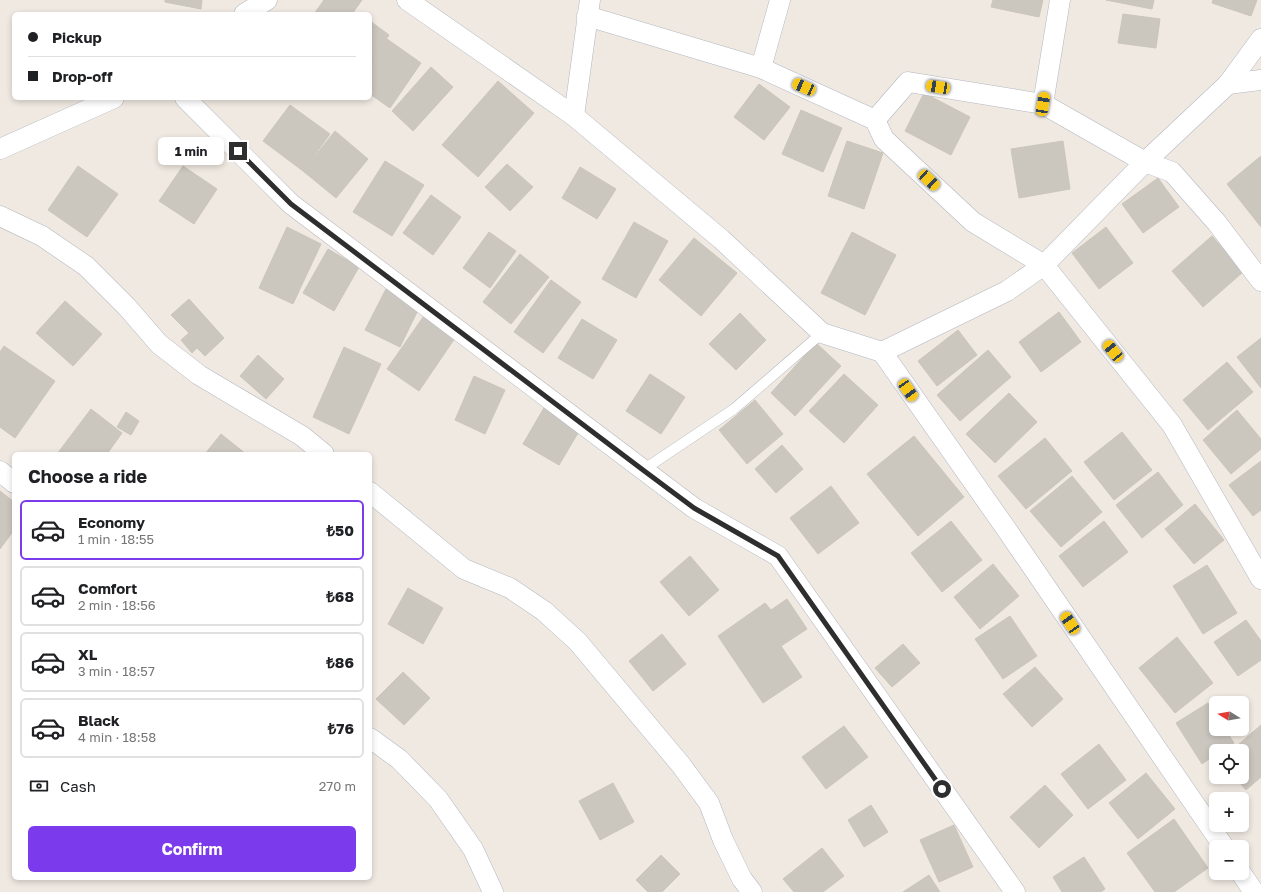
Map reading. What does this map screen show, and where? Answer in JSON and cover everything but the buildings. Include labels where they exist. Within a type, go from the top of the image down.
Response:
[{"type":"street","points":[[247,12],[267,0]]},
{"type":"street","points":[[407,0],[574,116],[721,240],[822,333],[882,352],[1007,530],[1219,840]]},
{"type":"street","points":[[761,68],[780,0]]},
{"type":"street","points":[[1043,104],[1060,0]]},
{"type":"street","points":[[574,116],[589,8],[761,68],[876,120],[884,139],[973,222],[1044,265],[1172,425],[1261,578]]},
{"type":"street","points":[[882,352],[1007,291],[1044,265],[1145,162],[1228,84],[1261,39]]},
{"type":"street","points":[[1228,84],[1261,80]]},
{"type":"street","points":[[876,120],[908,82],[1043,104],[1145,162],[1172,172],[1217,223],[1261,281]]},
{"type":"street","points":[[0,149],[110,100]]},
{"type":"street","points":[[186,100],[291,204],[694,508],[778,556],[1015,892]]},
{"type":"street","points":[[0,216],[42,236],[86,266],[127,307],[159,344],[199,374],[302,436],[322,452]]},
{"type":"street","points":[[0,471],[12,481]]},
{"type":"street","points":[[372,494],[464,569],[510,588],[544,611],[578,642],[681,765],[709,803],[723,840],[742,879],[752,892]]},
{"type":"street","points":[[372,740],[398,759],[438,799],[473,849],[493,892]]},
{"type":"street","points":[[1246,880],[1254,892]]},
{"type":"lane","points":[[643,470],[734,409],[822,333]]},
{"type":"route","points":[[238,151],[291,204],[643,470],[694,508],[778,556],[942,789]]}]
